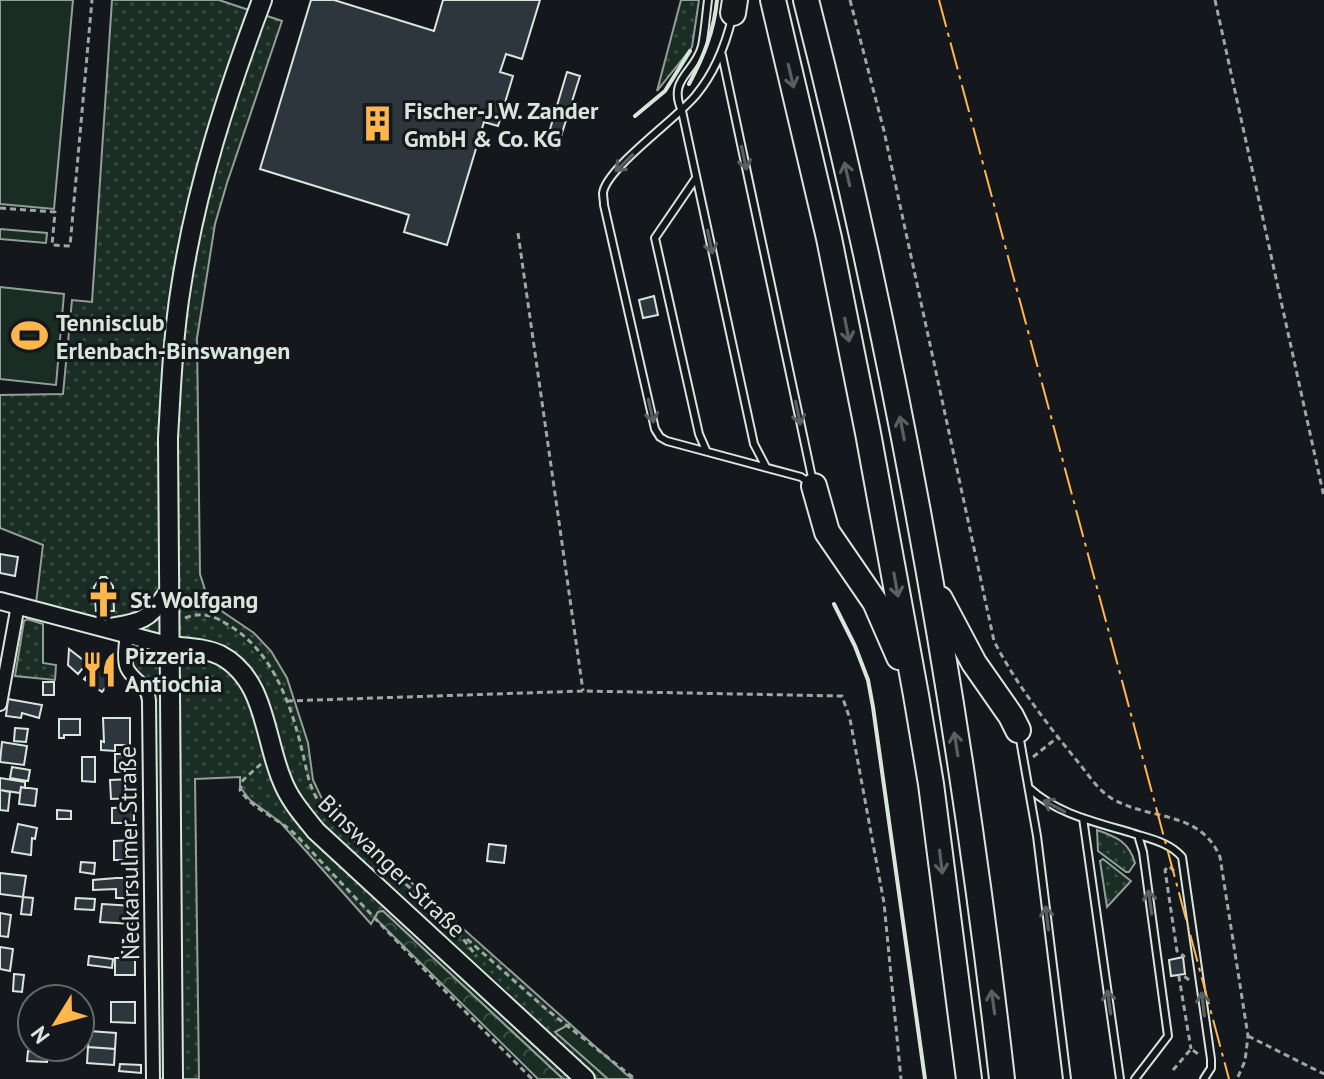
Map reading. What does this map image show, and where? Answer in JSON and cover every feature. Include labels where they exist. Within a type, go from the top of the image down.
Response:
[{"type":"highway","points":[[773,0],[829,238],[916,695],[931,784],[969,1079]]},
{"type":"highway","points":[[806,0],[901,422],[968,824],[1002,1079]]},
{"type":"highway","points":[[814,486],[827,532],[875,602],[916,695]]},
{"type":"highway","points":[[930,582],[974,663],[1018,730]]},
{"type":"main road","points":[[173,1079],[168,438],[180,289],[211,150],[262,0]]},
{"type":"main road","name":"Binswanger Straße","points":[[171,646],[205,650],[220,655],[236,666],[249,680],[260,705],[274,757],[290,796],[316,831],[585,1079]]},
{"type":"street","points":[[105,628],[143,620],[152,614],[164,597],[171,598]]},
{"type":"street","points":[[0,601],[171,646]]},
{"type":"street","points":[[0,698],[18,605]]},
{"type":"street","name":"Neckarsulmer Straße","points":[[127,634],[125,664],[144,686],[149,701],[153,1079]]},
{"type":"lane","points":[[708,0],[701,50],[678,87],[676,98],[682,111],[754,444],[766,467]]},
{"type":"lane","points":[[734,7],[722,55],[696,96],[612,176],[603,193],[655,429],[660,437],[801,477],[814,486]]},
{"type":"lane","points":[[722,55],[814,486]]},
{"type":"lane","points":[[696,178],[655,238],[699,434],[706,450]]},
{"type":"lane","points":[[1018,730],[1029,788],[1067,1079]]},
{"type":"lane","points":[[1029,788],[1046,803],[1083,818],[1166,843],[1182,857],[1211,1068],[1204,1079]]},
{"type":"lane","points":[[1083,818],[1120,1079]]},
{"type":"lane","points":[[1135,1079],[1168,1036],[1143,852],[1138,835]]},
{"type":"path","points":[[0,208],[55,212],[52,245],[70,246],[92,0]]},
{"type":"path","points":[[850,0],[884,131],[994,641],[1004,661],[1058,737],[1110,798],[1192,825],[1214,843],[1220,857],[1248,1036],[1245,1061],[1237,1079]]},
{"type":"path","points":[[1215,0],[1324,497]]},
{"type":"path","points":[[518,233],[583,691]]},
{"type":"path","points":[[171,623],[199,613],[215,617],[243,634],[269,663],[287,701],[316,798],[327,813],[546,1009],[635,1079]]},
{"type":"path","points":[[287,701],[583,691],[842,696],[850,719],[884,903],[901,1079]]},
{"type":"path","points":[[1025,761],[1058,737]]},
{"type":"path","points":[[274,757],[243,780],[240,790],[246,799],[286,825],[394,940],[532,1079]]},
{"type":"path","points":[[1165,870],[1177,951],[1187,958]]},
{"type":"path","points":[[461,934],[482,964]]},
{"type":"path","points":[[1189,970],[1190,981],[1184,976],[1179,977],[1191,1049],[1210,1063]]},
{"type":"path","points":[[1248,1036],[1324,1074]]},
{"type":"path","points":[[1173,1070],[1191,1049]]},
{"type":"green space","points":[[0,0],[73,0],[54,209],[0,204]]},
{"type":"green space","points":[[112,0],[219,0],[282,21],[215,224],[197,338],[200,574],[207,596],[223,612],[254,633],[271,651],[287,678],[308,743],[313,780],[323,801],[570,1024],[556,1032],[608,1079],[563,1079],[383,911],[378,912],[371,924],[280,822],[250,800],[240,787],[240,777],[195,779],[199,1079],[158,1079],[154,699],[152,689],[133,666],[134,619],[89,617],[36,603],[43,545],[0,528],[0,395],[63,394],[72,300],[92,302]]},
{"type":"green space","points":[[681,0],[699,0],[692,47],[657,91]]},
{"type":"green space","points":[[0,229],[47,233],[46,243],[0,239]]},
{"type":"green space","name":"Tennisclub Erlenbach-Binswangen","points":[[0,287],[64,294],[56,385],[0,379]]},
{"type":"green space","points":[[27,619],[43,624],[43,663],[56,665],[55,680],[15,676],[24,621]]},
{"type":"green space","points":[[1097,830],[1126,845],[1135,863],[1129,872],[1098,851]]},
{"type":"green space","points":[[1103,859],[1131,881],[1107,907],[1100,861]]},
{"type":"green space","points":[[383,911],[563,1079],[538,1079],[375,918],[378,912]]},
{"type":"green space","points":[[570,1024],[633,1079],[608,1079],[555,1032]]},
{"type":"building","name":"Fischer-J.W. Zander GmbH & Co. KG","points":[[311,0],[334,0],[434,31],[443,0],[540,0],[522,59],[506,54],[500,72],[513,76],[498,126],[484,122],[447,245],[404,232],[409,215],[260,169]]},
{"type":"building","points":[[567,72],[580,76],[557,149],[545,146]]},
{"type":"building","points":[[654,296],[658,315],[643,318],[639,300]]},
{"type":"building","points":[[0,554],[18,557],[15,576],[0,573]]},
{"type":"building","name":"St. Wolfgang","points":[[101,577],[106,577],[113,586],[114,611],[96,611],[94,587]]},
{"type":"building","points":[[69,649],[87,663],[78,674],[68,665]]},
{"type":"building","points":[[99,662],[115,676],[102,692],[84,679]]},
{"type":"building","points":[[43,682],[54,682],[54,695],[43,695]]},
{"type":"building","points":[[8,699],[42,705],[39,718],[22,713],[21,718],[6,716]]},
{"type":"building","points":[[103,718],[130,718],[130,745],[115,745],[115,751],[101,750],[101,741],[104,742]]},
{"type":"building","points":[[59,719],[80,719],[80,735],[59,738]]},
{"type":"building","points":[[15,728],[28,729],[26,742],[14,741]]},
{"type":"building","points":[[2,742],[27,746],[24,765],[0,762]]},
{"type":"building","points":[[115,754],[134,754],[134,771],[115,772]]},
{"type":"building","points":[[82,757],[95,757],[95,782],[82,781]]},
{"type":"building","points":[[12,767],[30,770],[28,781],[10,778]]},
{"type":"building","points":[[0,778],[25,782],[25,788],[21,787],[20,793],[0,790]]},
{"type":"building","points":[[133,779],[134,798],[111,799],[110,780]]},
{"type":"building","points":[[21,787],[37,789],[35,806],[19,804]]},
{"type":"building","points":[[0,790],[10,792],[8,811],[0,810]]},
{"type":"building","points":[[134,807],[134,823],[112,823],[112,808]]},
{"type":"building","points":[[57,810],[71,811],[71,819],[57,819]]},
{"type":"building","points":[[18,824],[37,828],[35,839],[32,838],[31,855],[12,852]]},
{"type":"building","points":[[134,840],[134,860],[114,860],[114,841]]},
{"type":"building","points":[[489,844],[506,846],[504,863],[487,861]]},
{"type":"building","points":[[81,862],[95,863],[94,874],[80,872]]},
{"type":"building","points":[[0,873],[26,876],[23,897],[0,894]]},
{"type":"building","points":[[136,878],[136,898],[116,898],[116,889],[93,890],[93,880]]},
{"type":"building","points":[[23,897],[33,898],[31,915],[21,914]]},
{"type":"building","points":[[76,898],[95,899],[94,910],[75,909]]},
{"type":"building","points":[[102,904],[133,906],[132,924],[100,922]]},
{"type":"building","points":[[0,913],[11,915],[8,937],[0,936]]},
{"type":"building","points":[[123,940],[135,941],[134,954],[122,953]]},
{"type":"building","points":[[0,947],[13,949],[10,971],[0,969]]},
{"type":"building","points":[[89,956],[113,959],[112,968],[88,965]]},
{"type":"building","points":[[1183,957],[1185,974],[1171,976],[1169,960]]},
{"type":"building","points":[[115,958],[135,958],[135,975],[115,975]]},
{"type":"building","points":[[14,974],[24,975],[23,983],[16,983],[16,991],[13,991]]},
{"type":"building","points":[[111,1002],[135,1002],[135,1023],[111,1022]]},
{"type":"building","points":[[96,1032],[116,1033],[115,1049],[96,1048]]},
{"type":"building","points":[[96,1048],[115,1049],[114,1065],[87,1063],[96,1063]]},
{"type":"building","points":[[120,1064],[141,1065],[141,1073],[119,1071]]},
{"type":"wall","points":[[689,84],[708,43],[717,0]]},
{"type":"wall","points":[[635,116],[665,91],[690,51]]},
{"type":"wall","points":[[834,604],[868,680],[925,1079]]},
{"type":"power","points":[[939,0],[1229,1079]]},
{"type":"place","name":"Fischer-J.W. Zander GmbH & Co. KG","points":[[378,124]]},
{"type":"place","name":"Tennisclub Erlenbach-Binswangen","points":[[30,336]]},
{"type":"place","name":"St. Wolfgang","points":[[104,599]]},
{"type":"place","name":"Pizzeria Antiochia","points":[[99,669]]}]
